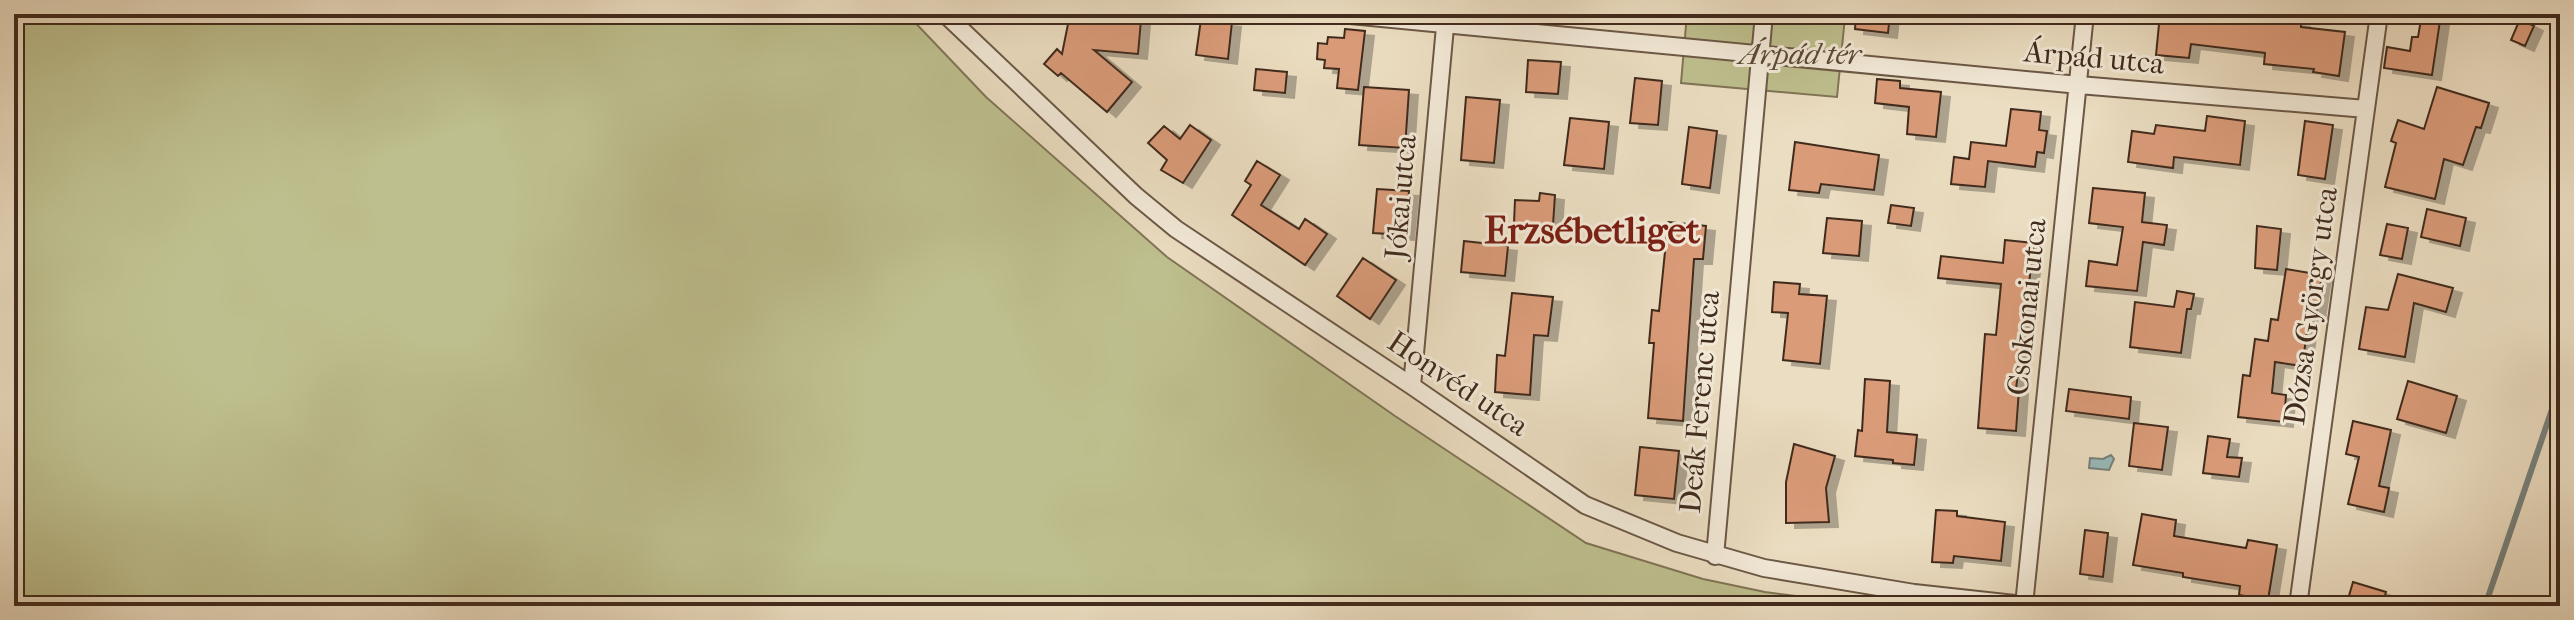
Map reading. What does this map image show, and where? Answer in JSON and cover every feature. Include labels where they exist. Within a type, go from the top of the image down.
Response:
[{"type":"street","name":"Honvéd utca","points":[[945,14],[1136,196],[1176,229],[1585,505],[1715,556],[1764,568],[1914,599],[2034,606]]},
{"type":"street","name":"Árpád utca","points":[[1340,14],[1445,19],[2079,85],[2366,109]]},
{"type":"street","name":"Deák Ferenc utca","points":[[1715,556],[1764,14]]},
{"type":"street","name":"Csokonai utca","points":[[2024,605],[2085,14]]},
{"type":"street","name":"Dózsa György utca","points":[[2298,606],[2379,14]]},
{"type":"street","name":"Jókai utca","points":[[1412,386],[1445,19]]},
{"type":"green space","points":[[14,14],[907,14],[986,97],[1167,257],[1395,416],[1586,543],[1703,579],[1765,592],[1876,606],[14,606]]},
{"type":"green space","name":"Árpád tér","points":[[1687,14],[1814,14],[1845,17],[1837,97],[1681,83]]},
{"type":"water","points":[[2111,455],[2114,459],[2109,470],[2089,468],[2090,458],[2103,459]]},
{"type":"building","points":[[1070,14],[1141,20],[1138,54],[1094,50],[1132,82],[1107,112],[1061,73],[1058,76],[1044,64],[1057,49],[1062,54]]},
{"type":"building","points":[[1856,14],[1890,14],[1888,33],[1855,29]]},
{"type":"building","points":[[2160,14],[2248,14],[2248,17],[2301,22],[2301,27],[2345,32],[2339,76],[2313,72],[2314,69],[2264,64],[2265,53],[2191,44],[2189,58],[2156,55]]},
{"type":"building","points":[[2422,14],[2441,14],[2432,75],[2384,68],[2387,47],[2410,51],[2412,37],[2418,37]]},
{"type":"building","points":[[1201,19],[1232,22],[1228,59],[1196,55]]},
{"type":"building","points":[[2520,19],[2534,26],[2525,46],[2511,40]]},
{"type":"building","points":[[1345,29],[1365,31],[1358,90],[1337,88],[1339,69],[1324,68],[1325,60],[1317,59],[1318,43],[1327,44],[1328,37],[1344,38]]},
{"type":"building","points":[[1528,60],[1561,62],[1558,94],[1526,92]]},
{"type":"building","points":[[1256,69],[1287,72],[1285,93],[1254,90]]},
{"type":"building","points":[[1635,78],[1662,81],[1658,125],[1630,123]]},
{"type":"building","points":[[1877,79],[1900,81],[1900,88],[1941,92],[1936,137],[1907,134],[1909,107],[1875,103]]},
{"type":"building","points":[[1364,87],[1409,90],[1405,148],[1359,145]]},
{"type":"building","points":[[2437,87],[2489,103],[2481,128],[2476,127],[2463,165],[2444,159],[2435,199],[2385,187],[2396,143],[2391,141],[2398,120],[2424,129]]},
{"type":"building","points":[[1466,97],[1500,100],[1494,163],[1461,160]]},
{"type":"building","points":[[2011,109],[2041,112],[2039,130],[2047,131],[2044,153],[2037,152],[2035,167],[1988,161],[1985,187],[1951,184],[1954,157],[1969,159],[1971,142],[2006,146]]},
{"type":"building","points":[[2207,116],[2245,121],[2240,165],[2174,157],[2173,168],[2128,162],[2132,131],[2154,134],[2156,125],[2205,131]]},
{"type":"building","points":[[1570,118],[1609,122],[1604,169],[1564,165]]},
{"type":"building","points":[[2305,121],[2333,125],[2325,179],[2298,175]]},
{"type":"building","points":[[1190,125],[1211,140],[1183,183],[1161,170],[1167,160],[1148,143],[1164,126],[1180,139]]},
{"type":"building","points":[[1689,127],[1717,131],[1710,188],[1682,184]]},
{"type":"building","points":[[1795,142],[1879,155],[1874,190],[1821,184],[1819,193],[1789,190]]},
{"type":"building","points":[[1257,161],[1280,175],[1261,205],[1299,229],[1305,219],[1327,234],[1305,265],[1232,215],[1251,185],[1245,181]]},
{"type":"building","points":[[2093,188],[2145,193],[2142,222],[2167,225],[2164,245],[2143,242],[2137,291],[2086,286],[2089,261],[2117,265],[2123,227],[2089,223]]},
{"type":"building","points":[[1377,189],[1409,191],[1405,235],[1373,233]]},
{"type":"building","points":[[1540,193],[1555,195],[1553,225],[1514,223],[1515,200],[1539,201]]},
{"type":"building","points":[[1891,205],[1914,208],[1911,226],[1888,223]]},
{"type":"building","points":[[2427,209],[2466,218],[2460,246],[2421,237]]},
{"type":"building","points":[[1827,218],[1862,221],[1859,256],[1823,253]]},
{"type":"building","points":[[1668,222],[1706,226],[1703,259],[1694,259],[1683,421],[1648,418],[1654,343],[1649,343],[1652,310],[1659,311]]},
{"type":"building","points":[[2387,224],[2408,228],[2402,259],[2380,255]]},
{"type":"building","points":[[2257,226],[2281,229],[2277,270],[2255,268]]},
{"type":"building","points":[[2005,240],[2034,243],[2016,389],[2019,389],[2016,431],[1978,428],[1985,334],[1996,335],[2001,284],[1938,278],[1941,256],[2003,263]]},
{"type":"building","points":[[1464,241],[1508,246],[1505,276],[1461,272]]},
{"type":"building","points":[[1363,258],[1396,280],[1370,319],[1337,296]]},
{"type":"building","points":[[2286,269],[2322,275],[2316,314],[2310,313],[2302,366],[2275,362],[2272,393],[2286,395],[2284,422],[2238,417],[2243,375],[2250,376],[2255,339],[2268,341],[2271,319],[2278,320]]},
{"type":"building","points":[[2398,274],[2453,288],[2446,312],[2414,303],[2405,357],[2359,349],[2366,307],[2388,310]]},
{"type":"building","points":[[1774,282],[1800,284],[1799,294],[1827,296],[1820,364],[1783,360],[1788,313],[1772,312]]},
{"type":"building","points":[[2177,291],[2194,294],[2191,309],[2187,309],[2181,353],[2130,347],[2135,302],[2174,307]]},
{"type":"building","points":[[1512,293],[1553,297],[1548,336],[1534,335],[1530,395],[1495,392],[1497,355],[1505,356]]},
{"type":"building","points":[[1865,379],[1890,381],[1887,432],[1917,435],[1914,465],[1855,456],[1858,430],[1862,431]]},
{"type":"building","points":[[2408,381],[2457,396],[2446,433],[2397,419]]},
{"type":"building","points":[[2069,389],[2131,397],[2129,419],[2066,411]]},
{"type":"building","points":[[2353,421],[2391,430],[2379,486],[2389,488],[2384,512],[2348,504],[2359,457],[2346,454]]},
{"type":"building","points":[[2134,423],[2168,427],[2162,470],[2129,466]]},
{"type":"building","points":[[2208,436],[2230,439],[2227,457],[2242,458],[2239,477],[2203,473]]},
{"type":"building","points":[[1794,444],[1835,456],[1826,488],[1829,522],[1786,523],[1786,482]]},
{"type":"building","points":[[1640,447],[1679,451],[1674,499],[1635,495]]},
{"type":"building","points":[[1936,510],[1957,511],[1957,516],[2005,522],[2001,561],[1954,556],[1953,563],[1932,562]]},
{"type":"building","points":[[2142,514],[2176,520],[2174,536],[2246,548],[2248,540],[2277,545],[2268,600],[2239,595],[2240,586],[2133,565]]},
{"type":"building","points":[[2085,530],[2108,533],[2103,577],[2080,574]]},
{"type":"building","points":[[2353,582],[2386,592],[2382,606],[2346,606]]},
{"type":"waterway","points":[[2485,606],[2560,386]]},
{"type":"district","name":"Erzsébetliget","points":[[1592,230]]}]
